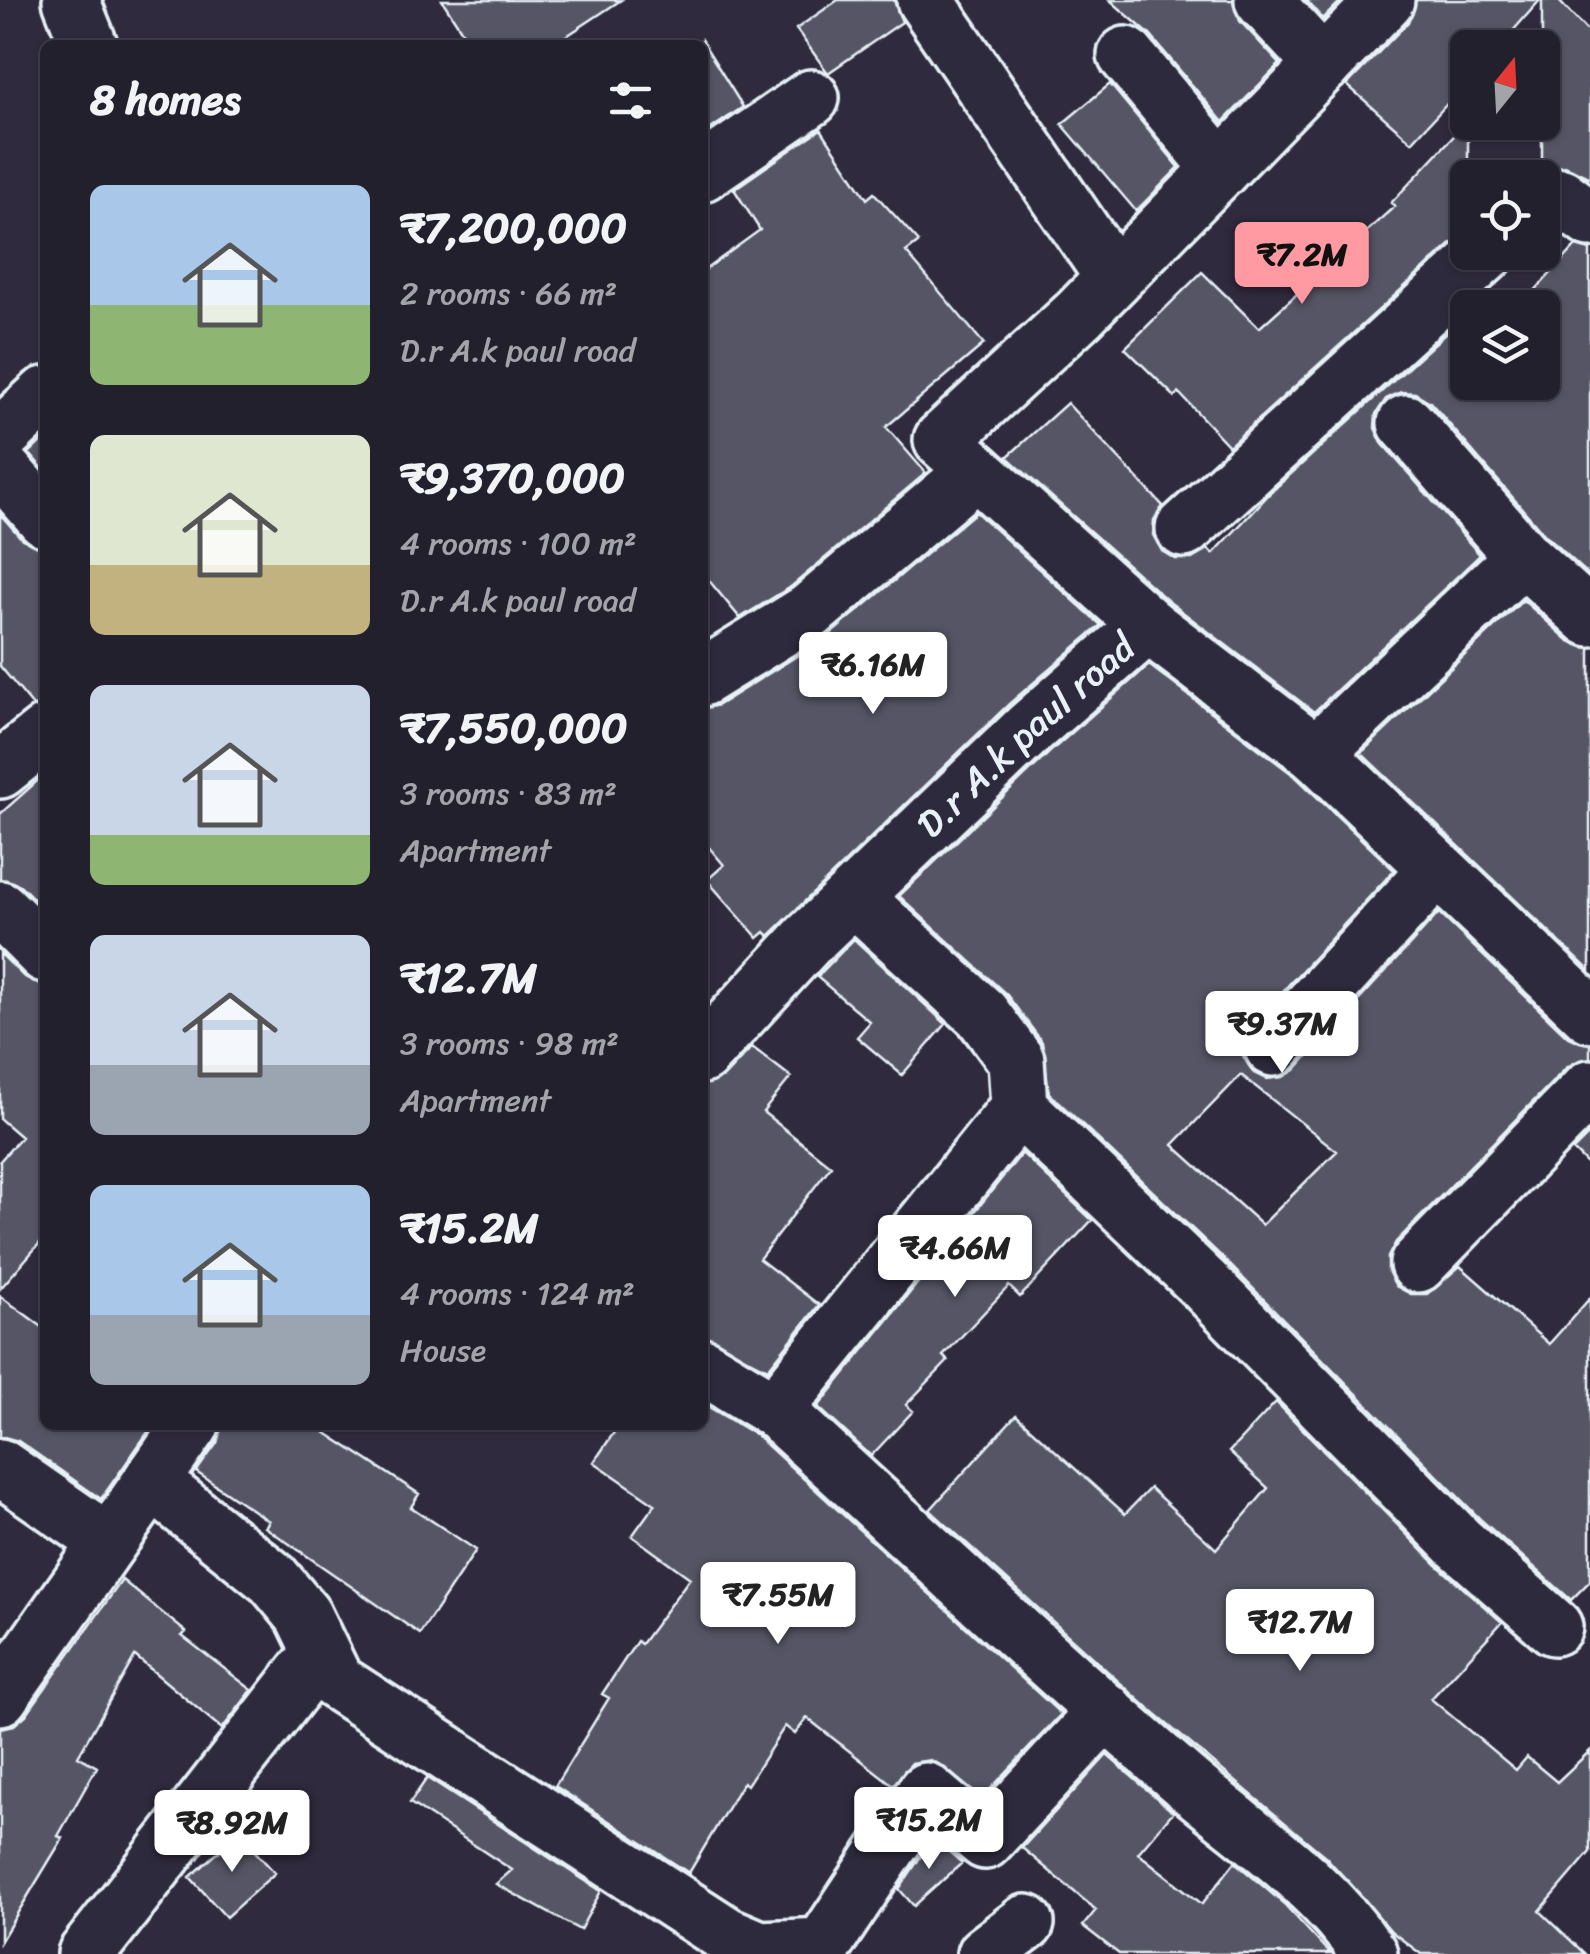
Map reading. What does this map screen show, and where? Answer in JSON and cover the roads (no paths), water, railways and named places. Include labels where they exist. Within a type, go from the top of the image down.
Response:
[{"type":"street","points":[[71,0],[86,40]]},
{"type":"street","points":[[925,0],[1114,278]]},
{"type":"street","points":[[1264,0],[1323,65]]},
{"type":"street","points":[[1148,625],[942,440],[1114,278],[1386,0]]},
{"type":"street","points":[[1126,55],[1221,169]]},
{"type":"street","points":[[708,169],[811,98]]},
{"type":"street","points":[[1560,197],[1590,218]]},
{"type":"street","points":[[1184,529],[1468,270]]},
{"type":"street","points":[[0,438],[40,400]]},
{"type":"street","points":[[1406,423],[1524,557],[1590,618]]},
{"type":"street","points":[[0,468],[40,512]]},
{"type":"street","points":[[708,674],[810,611],[976,471]]},
{"type":"street","points":[[1316,753],[1524,557]]},
{"type":"street","name":"D.r A.k paul road","points":[[708,1049],[854,897],[1031,727],[1148,625],[1316,753],[1590,1014]]},
{"type":"street","points":[[0,770],[40,738]]},
{"type":"street","points":[[1273,1048],[1437,869]]},
{"type":"street","points":[[775,1410],[1018,1108],[1016,1060],[982,1014],[854,897]]},
{"type":"street","points":[[0,909],[40,949]]},
{"type":"street","points":[[1418,1264],[1590,1088]]},
{"type":"street","points":[[1018,1108],[1202,1283],[1444,1529],[1554,1626]]},
{"type":"street","points":[[708,1370],[775,1410],[1184,1780],[1276,1850],[1349,1924],[1369,1954]]},
{"type":"street","points":[[0,1698],[187,1430]]},
{"type":"street","points":[[0,1467],[108,1542]]},
{"type":"street","points":[[151,1480],[273,1578],[303,1615],[319,1655],[336,1681],[727,1935],[760,1949],[826,1950],[926,1791],[985,1841],[1106,1710]]},
{"type":"street","points":[[86,1954],[319,1655]]}]
